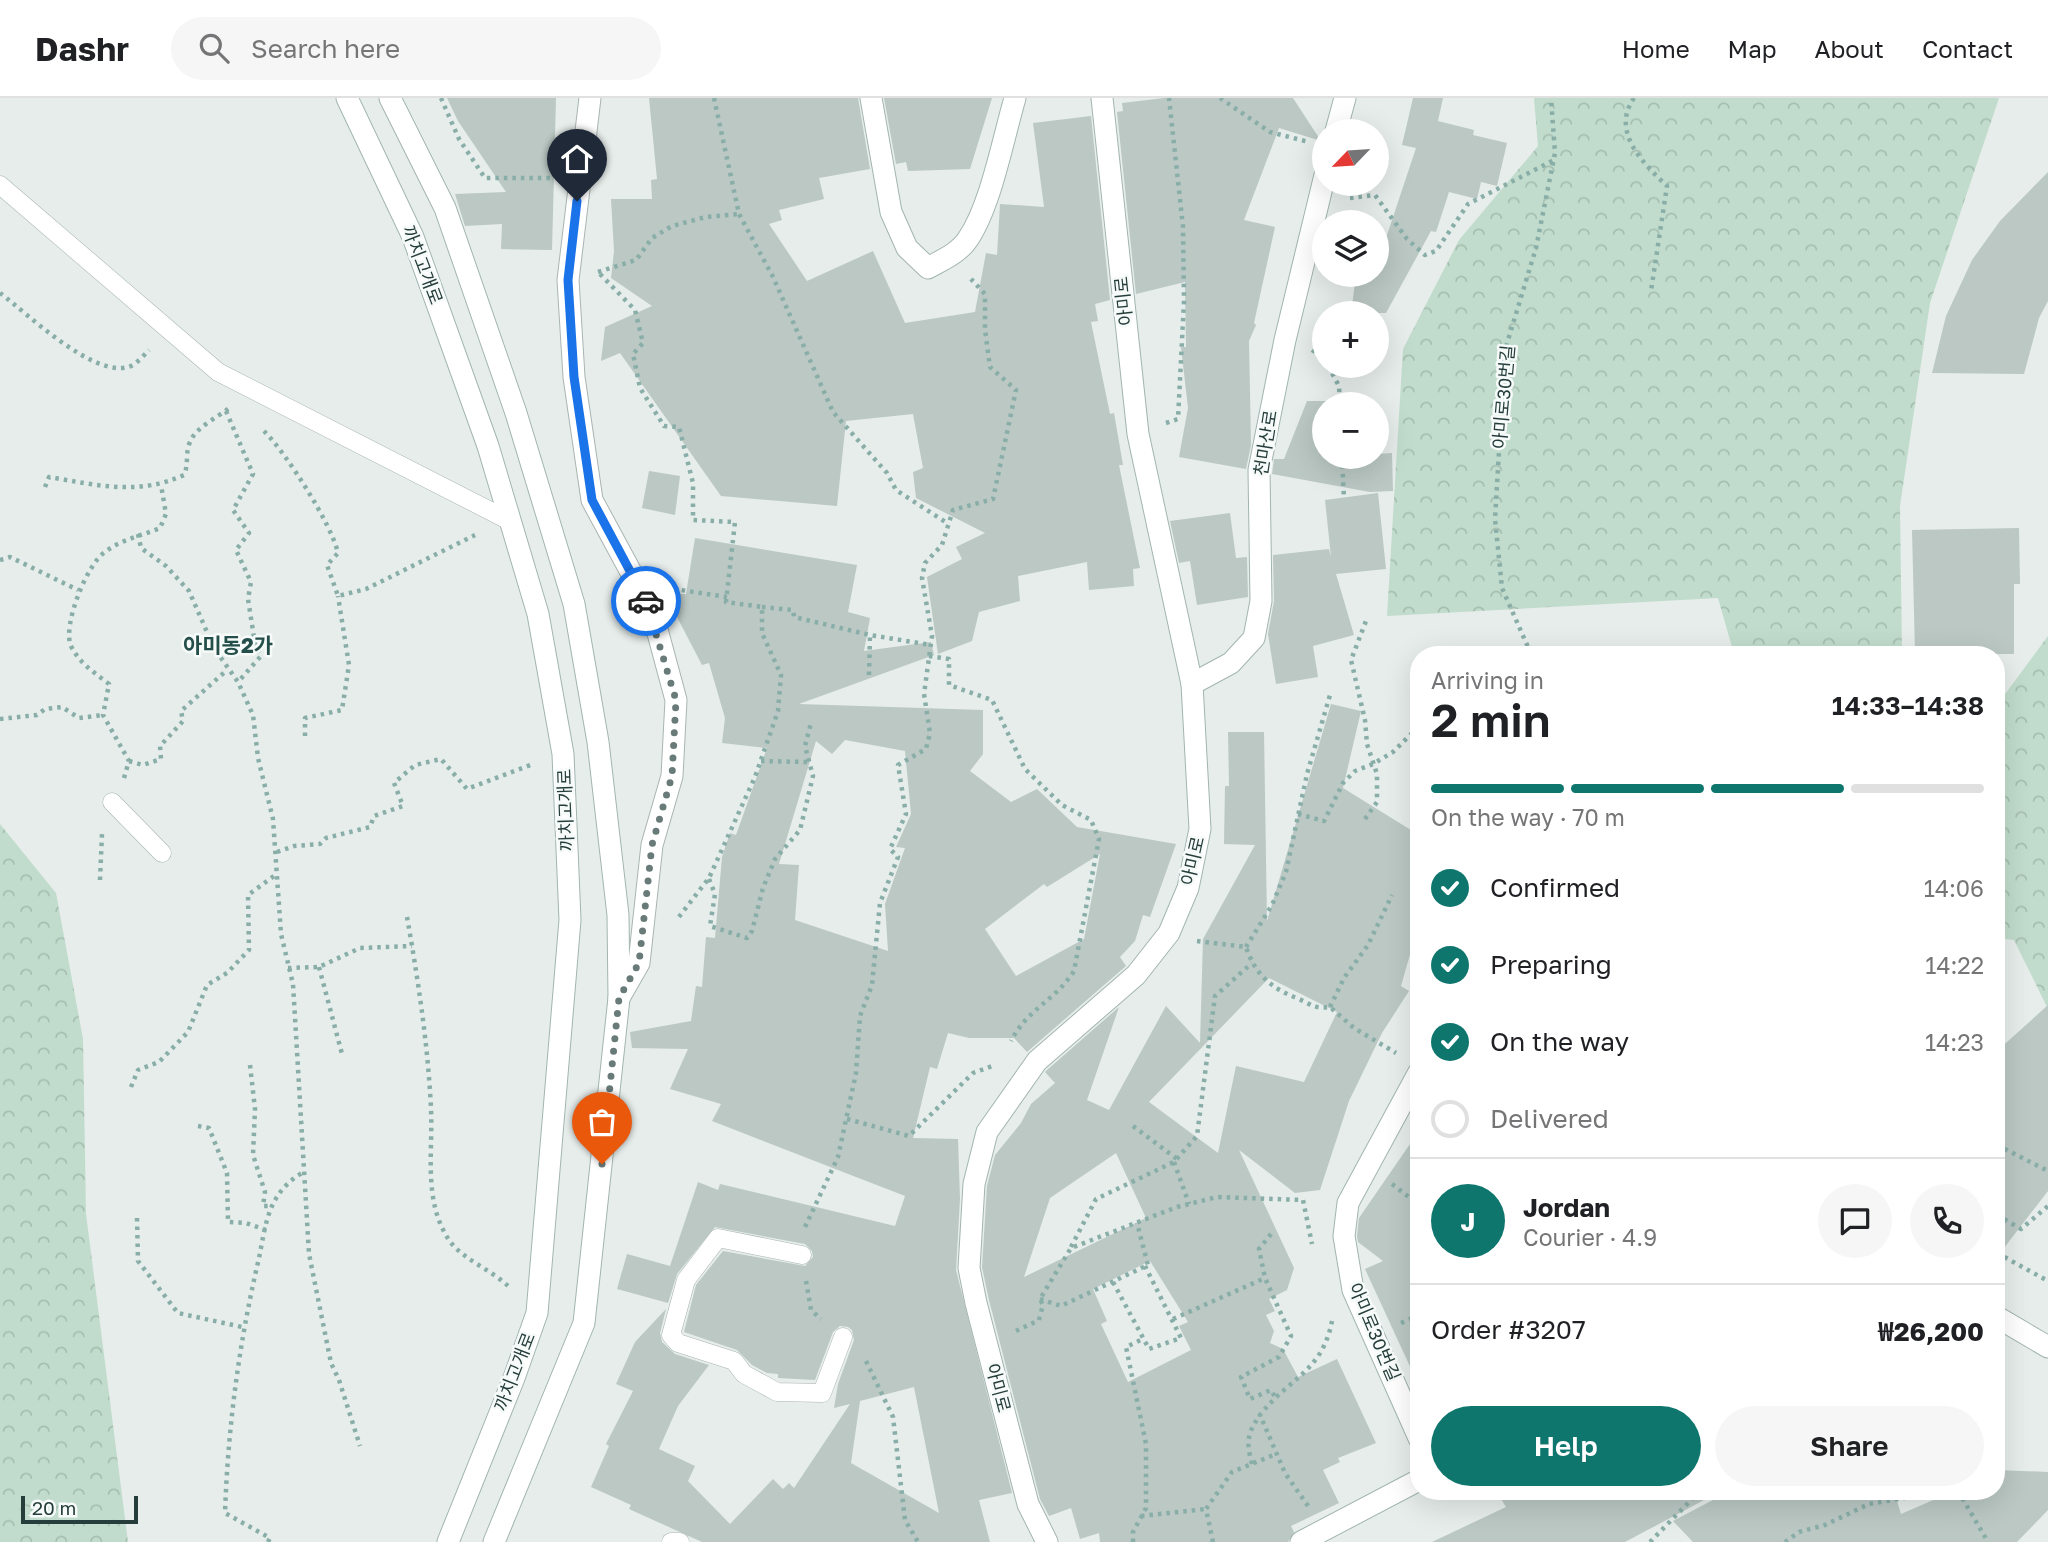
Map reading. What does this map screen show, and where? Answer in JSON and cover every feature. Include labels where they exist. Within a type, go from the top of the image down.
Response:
[{"type":"street","name":"까치고개로","points":[[347,98],[413,237],[488,446],[538,614],[563,754],[570,920],[537,1312],[514,1378],[448,1542]]},
{"type":"street","points":[[390,98],[445,208],[516,413],[574,604],[598,742],[618,915],[619,998],[584,1322],[494,1542]]},
{"type":"street","points":[[590,98],[568,280],[574,377],[592,500],[652,611],[676,700],[672,776],[652,845],[639,963],[619,998]]},
{"type":"street","points":[[871,98],[891,212],[907,248],[928,268],[954,254],[968,240],[982,209],[1015,98]]},
{"type":"street","name":"아미로","points":[[1047,1542],[1028,1504],[969,1268],[974,1184],[987,1132],[1037,1061],[1136,975],[1169,933],[1188,888],[1200,828],[1192,684],[1138,434],[1102,98]]},
{"type":"street","points":[[1339,119],[1345,98]]},
{"type":"street","name":"천마산로","points":[[1192,684],[1231,663],[1254,638],[1261,601],[1259,470],[1320,196]]},
{"type":"street","name":"아미로30번길","points":[[1410,1089],[1349,1203],[1344,1236],[1353,1290],[1410,1418]]},
{"type":"street","points":[[2005,1322],[2048,1347]]},
{"type":"street","points":[[1301,1542],[1410,1485]]},
{"type":"lane","points":[[0,185],[218,372],[508,520]]},
{"type":"lane","points":[[112,802],[162,853]]},
{"type":"lane","points":[[802,1255],[718,1238],[686,1280],[671,1335],[678,1343],[734,1361],[744,1374],[777,1392],[800,1393],[822,1393],[843,1337]]},
{"type":"lane","points":[[671,1542],[680,1542]]},
{"type":"path","points":[[441,98],[460,139],[485,177],[580,179]]},
{"type":"path","points":[[714,98],[739,214],[773,277],[833,412],[887,473],[896,490],[947,523]]},
{"type":"path","points":[[1138,434],[1178,419],[1184,301],[1183,226],[1169,98]]},
{"type":"path","points":[[1220,98],[1270,132],[1312,143]]},
{"type":"path","name":"아미로30번길","points":[[1527,646],[1502,588],[1494,519],[1505,351],[1536,248],[1554,160],[1550,98]]},
{"type":"path","points":[[1634,98],[1629,105],[1627,139],[1645,165],[1667,186],[1651,291]]},
{"type":"path","points":[[1318,203],[1375,195],[1407,240],[1425,255],[1436,251],[1468,204],[1554,160]]},
{"type":"path","points":[[570,266],[599,272],[636,260],[652,237],[672,226],[706,217],[739,214]]},
{"type":"path","points":[[918,1542],[905,1521],[894,1417],[868,1363],[843,1337],[811,1311],[802,1255],[805,1222],[838,1157],[847,1119],[856,1073],[860,1016],[872,985],[878,951],[880,903],[898,857],[890,849],[906,814],[898,765],[926,749],[930,733],[924,694],[932,636],[922,578],[925,564],[942,545],[953,510],[993,499],[1016,390],[990,367],[985,330],[985,295],[974,286],[954,254]]},
{"type":"path","points":[[599,272],[635,310],[643,343],[633,354],[640,388],[664,426],[679,427],[693,483],[693,520],[735,522],[726,601],[793,610],[794,617],[870,635],[930,645]]},
{"type":"path","points":[[0,293],[71,348],[111,369],[131,367],[170,331]]},
{"type":"path","points":[[45,487],[50,477],[122,489],[161,485],[184,475],[189,462],[188,444],[195,433],[233,404]]},
{"type":"path","points":[[226,410],[253,474],[233,510],[249,533],[236,550],[251,582],[248,599],[255,644],[261,656],[238,682]]},
{"type":"path","points":[[257,424],[272,438],[336,543],[338,553],[327,565],[338,596],[349,665],[342,710],[305,718],[305,736]]},
{"type":"path","points":[[1343,469],[1344,499]]},
{"type":"path","points":[[161,485],[166,514],[160,528],[138,534],[103,553],[78,590],[69,642],[78,659],[109,684],[103,715],[129,761],[143,765],[161,759],[160,746],[183,721],[181,711],[227,670]]},
{"type":"path","points":[[338,596],[366,589],[508,520]]},
{"type":"path","points":[[138,534],[141,548],[166,566],[189,591],[227,670],[238,682],[253,715],[276,852],[275,875],[288,968],[293,985],[309,1254],[328,1350],[360,1446]]},
{"type":"path","points":[[0,560],[10,557],[78,590]]},
{"type":"path","points":[[671,601],[681,590],[727,597]]},
{"type":"path","points":[[642,921],[678,918],[709,878],[761,761],[778,711],[781,675],[762,632],[762,607]]},
{"type":"path","points":[[1365,819],[1377,802],[1373,764],[1351,660],[1366,621]]},
{"type":"path","points":[[869,675],[870,635]]},
{"type":"path","points":[[929,656],[949,659],[949,685],[992,699],[1025,769],[1062,805],[1091,820],[1099,839],[1074,971],[1063,990],[1032,1010],[1010,1044]]},
{"type":"path","points":[[1245,947],[1272,905],[1286,872],[1298,814],[1330,695]]},
{"type":"path","points":[[0,719],[37,715],[44,709],[62,707],[79,718],[103,715]]},
{"type":"path","points":[[709,878],[715,894],[710,926],[747,937],[752,931],[763,888],[775,859],[800,830],[813,776],[807,762],[805,746],[811,723]]},
{"type":"path","points":[[1298,814],[1324,821],[1343,783],[1355,771],[1393,752],[1410,735]]},
{"type":"path","points":[[276,852],[293,846],[320,844],[326,838],[370,827],[374,816],[403,806],[394,783],[415,765],[441,758],[467,789],[563,754]]},
{"type":"path","points":[[100,880],[102,826],[129,761]]},
{"type":"path","points":[[761,761],[807,762]]},
{"type":"path","points":[[131,1087],[138,1070],[159,1062],[188,1032],[207,985],[227,973],[249,950],[248,895],[275,875]]},
{"type":"path","points":[[1330,1007],[1344,978],[1368,945],[1392,895]]},
{"type":"path","points":[[407,917],[431,1108],[431,1195],[438,1218],[461,1254],[491,1269],[537,1312]]},
{"type":"path","points":[[1169,933],[1187,940],[1245,947]]},
{"type":"path","points":[[288,968],[319,967],[360,948],[412,946]]},
{"type":"path","points":[[1245,947],[1252,963],[1274,990],[1316,1009],[1330,1007],[1354,1028],[1398,1055]]},
{"type":"path","points":[[1040,1299],[1097,1199],[1175,1161],[1197,1136],[1215,996],[1252,963]]},
{"type":"path","points":[[319,967],[342,1054]]},
{"type":"path","points":[[847,1119],[909,1136],[974,1073],[1000,1063]]},
{"type":"path","points":[[250,1065],[255,1109],[253,1155],[265,1192],[263,1206],[273,1206]]},
{"type":"path","points":[[198,1126],[209,1128],[227,1173],[228,1222],[246,1223],[266,1230]]},
{"type":"path","points":[[1133,1126],[1175,1161],[1189,1204]]},
{"type":"path","points":[[2005,1149],[2048,1171]]},
{"type":"path","points":[[268,1542],[270,1538],[225,1513],[230,1424],[242,1327],[273,1206],[276,1198],[289,1183],[304,1172]]},
{"type":"path","points":[[1071,1248],[1217,1196],[1303,1200],[1309,1237],[1314,1249]]},
{"type":"path","points":[[2005,1220],[2021,1229],[2048,1206]]},
{"type":"path","points":[[137,1218],[138,1261],[178,1313],[242,1327]]},
{"type":"path","points":[[1040,1299],[1061,1306],[1148,1265],[1137,1223]]},
{"type":"path","points":[[1271,1234],[1259,1249],[1265,1278],[1291,1336],[1279,1357],[1241,1377],[1250,1399],[1271,1390],[1275,1397]]},
{"type":"path","points":[[2005,1257],[2048,1281]]},
{"type":"path","points":[[1113,1282],[1149,1349],[1181,1338],[1145,1266]]},
{"type":"path","points":[[1173,1319],[1265,1278]]},
{"type":"path","points":[[987,1345],[1039,1320],[1043,1305],[1040,1299]]},
{"type":"path","points":[[1252,1464],[1246,1442],[1248,1432],[1275,1397],[1315,1364],[1327,1345],[1332,1322],[1329,1302],[1345,1307],[1358,1302]]},
{"type":"path","points":[[1133,1542],[1133,1532],[1146,1508],[1146,1444],[1126,1347],[1143,1339]]},
{"type":"path","points":[[1260,1415],[1285,1473],[1325,1529]]},
{"type":"path","points":[[1213,1542],[1206,1510],[1233,1472],[1276,1454]]},
{"type":"path","points":[[1650,1542],[1691,1500]]},
{"type":"path","points":[[1785,1542],[1799,1532],[1825,1525],[1869,1504],[1893,1500]]},
{"type":"path","points":[[1963,1500],[1988,1542]]},
{"type":"path","points":[[1141,1516],[1206,1510]]},
{"type":"green space","points":[[1534,98],[1999,98],[1930,303],[1900,506],[1902,646],[1732,646],[1718,598],[1387,616],[1403,349],[1459,240],[1538,146]]},
{"type":"green space","points":[[2048,636],[2048,1009],[2014,940],[2005,939],[2005,694]]},
{"type":"green space","points":[[0,824],[56,893],[83,1039],[86,1214],[128,1542],[0,1542]]},
{"type":"building","points":[[447,98],[556,98],[552,250],[501,249],[502,224],[465,226],[455,194],[506,192],[458,121]]},
{"type":"building","points":[[649,98],[858,98],[870,169],[819,178],[824,199],[779,210],[782,220],[769,224],[807,281],[873,251],[905,323],[975,312],[986,253],[997,255],[1000,204],[1044,207],[1033,123],[1091,116],[1110,300],[1095,304],[1098,321],[1091,322],[1110,414],[1114,413],[1123,465],[1119,465],[1140,568],[1133,569],[1134,586],[1089,590],[1087,562],[1018,576],[1020,601],[979,612],[972,641],[938,654],[927,577],[962,559],[956,547],[985,533],[916,498],[913,472],[923,468],[913,414],[846,421],[837,506],[721,496],[620,353],[601,361],[605,327],[652,306],[611,278],[614,251],[611,199],[652,199],[651,180],[657,179]]},
{"type":"building","points":[[884,98],[992,98],[970,169],[908,171],[906,162],[896,164]]},
{"type":"building","points":[[1164,98],[1293,98],[1312,127],[1312,138],[1279,128],[1244,220],[1275,227],[1254,323],[1256,325],[1249,341],[1251,445],[1246,469],[1179,457],[1188,408],[1181,347],[1186,347],[1185,282],[1136,294],[1117,112],[1123,111],[1122,103]]},
{"type":"building","points":[[1413,98],[1443,98],[1438,121],[1474,130],[1473,135],[1507,143],[1497,186],[1481,182],[1477,199],[1449,192],[1436,232],[1431,231],[1389,308],[1389,301],[1353,301],[1354,287],[1389,287],[1389,229],[1416,148],[1402,145]]},
{"type":"building","points":[[2048,172],[2048,301],[2039,318],[2024,374],[1932,373],[1946,316],[1972,260],[2000,221]]},
{"type":"building","points":[[1307,401],[1312,401],[1312,469],[1389,469],[1389,453],[1392,453],[1393,491],[1370,492],[1272,474],[1274,459],[1284,459]]},
{"type":"building","points":[[649,471],[680,476],[675,515],[642,508]]},
{"type":"building","points":[[1378,493],[1386,569],[1336,574],[1354,635],[1313,646],[1318,677],[1276,684],[1268,634],[1274,601],[1273,555],[1329,549],[1331,557],[1325,500]]},
{"type":"building","points":[[1230,513],[1236,558],[1247,557],[1248,597],[1197,605],[1190,561],[1179,563],[1170,521]]},
{"type":"building","points":[[2019,528],[2020,584],[2014,584],[2014,654],[2005,654],[2005,646],[1915,646],[1912,530]]},
{"type":"building","points":[[695,538],[857,565],[848,612],[870,618],[864,651],[931,642],[934,655],[799,704],[983,710],[983,754],[970,771],[1011,802],[1037,789],[1077,827],[1176,844],[1150,917],[1143,915],[1135,941],[1120,957],[1126,966],[1027,1052],[1014,1038],[969,1038],[948,1033],[937,1069],[930,1067],[913,1138],[958,1139],[960,1199],[956,1270],[1012,1493],[979,1500],[990,1542],[702,1542],[629,1509],[631,1505],[591,1487],[609,1446],[606,1444],[633,1391],[616,1384],[635,1342],[666,1309],[660,1333],[662,1342],[675,1354],[709,1365],[678,1406],[659,1449],[695,1466],[688,1481],[730,1524],[773,1479],[783,1489],[789,1483],[794,1488],[850,1404],[834,1408],[838,1384],[854,1340],[852,1330],[848,1327],[840,1326],[833,1332],[815,1380],[778,1378],[778,1374],[767,1373],[752,1365],[737,1350],[684,1332],[696,1285],[723,1251],[805,1266],[813,1257],[812,1251],[805,1244],[715,1227],[677,1274],[668,1303],[617,1289],[627,1254],[670,1266],[698,1182],[718,1190],[720,1184],[895,1226],[905,1196],[712,1121],[721,1104],[670,1089],[688,1049],[632,1048],[630,1032],[691,1021],[696,986],[702,987],[706,937],[715,938],[722,857],[730,833],[736,835],[767,748],[722,743],[725,718],[709,663],[702,665],[677,617],[679,594],[686,594]],"holes":[[[845,740],[905,751],[911,814],[896,847],[905,848],[885,904],[888,951],[795,920],[799,865],[779,864],[816,741],[832,754]],[[1100,854],[1084,939],[1016,976],[985,929],[1044,884],[1047,887]],[[914,1387],[939,1513],[851,1463],[860,1401]]]},
{"type":"building","points":[[1331,704],[1361,711],[1343,788],[1410,829],[1410,954],[1401,986],[1409,991],[1382,1033],[1349,1101],[1320,1190],[1295,1193],[1239,1150],[1294,1268],[1287,1290],[1269,1299],[1275,1311],[1266,1315],[1274,1331],[1270,1343],[1283,1349],[1298,1377],[1337,1359],[1376,1443],[1338,1458],[1340,1462],[1323,1470],[1339,1503],[1291,1526],[1294,1532],[1288,1542],[1100,1542],[1099,1533],[1080,1539],[1071,1508],[1049,1516],[1040,1499],[982,1267],[987,1186],[995,1155],[1021,1123],[1031,1104],[1055,1083],[1045,1072],[1119,1007],[1087,1100],[1109,1110],[1166,1006],[1200,1043],[1203,939],[1255,845],[1224,844],[1225,786],[1229,786],[1228,732],[1264,732],[1267,921]],"holes":[[[1269,978],[1337,1012],[1304,1082],[1236,1066],[1218,1153],[1149,1102]],[[1116,1153],[1146,1218],[1024,1277],[1050,1198]],[[1150,1261],[1188,1322],[1179,1326],[1191,1350],[1128,1382],[1101,1324],[1107,1321],[1093,1289]]]},
{"type":"building","points":[[2048,1005],[2048,1191],[2005,1247],[2005,1044]]},
{"type":"building","points":[[1410,1144],[1410,1366],[1365,1269],[1383,1261],[1358,1242],[1359,1218]]},
{"type":"building","points":[[2005,1470],[2048,1472],[2048,1510],[2017,1542],[1693,1542],[1673,1521],[1713,1500],[1897,1500],[1901,1514],[1933,1500],[2005,1500]]},
{"type":"building","points":[[1502,1500],[1704,1500],[1625,1542],[1432,1542],[1506,1507]]},
{"type":"way so far","points":[[602,1164],[619,998],[639,963],[652,845],[672,776],[676,700],[652,611],[646,601]]},
{"type":"district","name":"아미동2가","points":[[228,646]]},
{"type":"route","points":[[577,201],[568,280],[574,377],[592,500],[646,601]]}]
